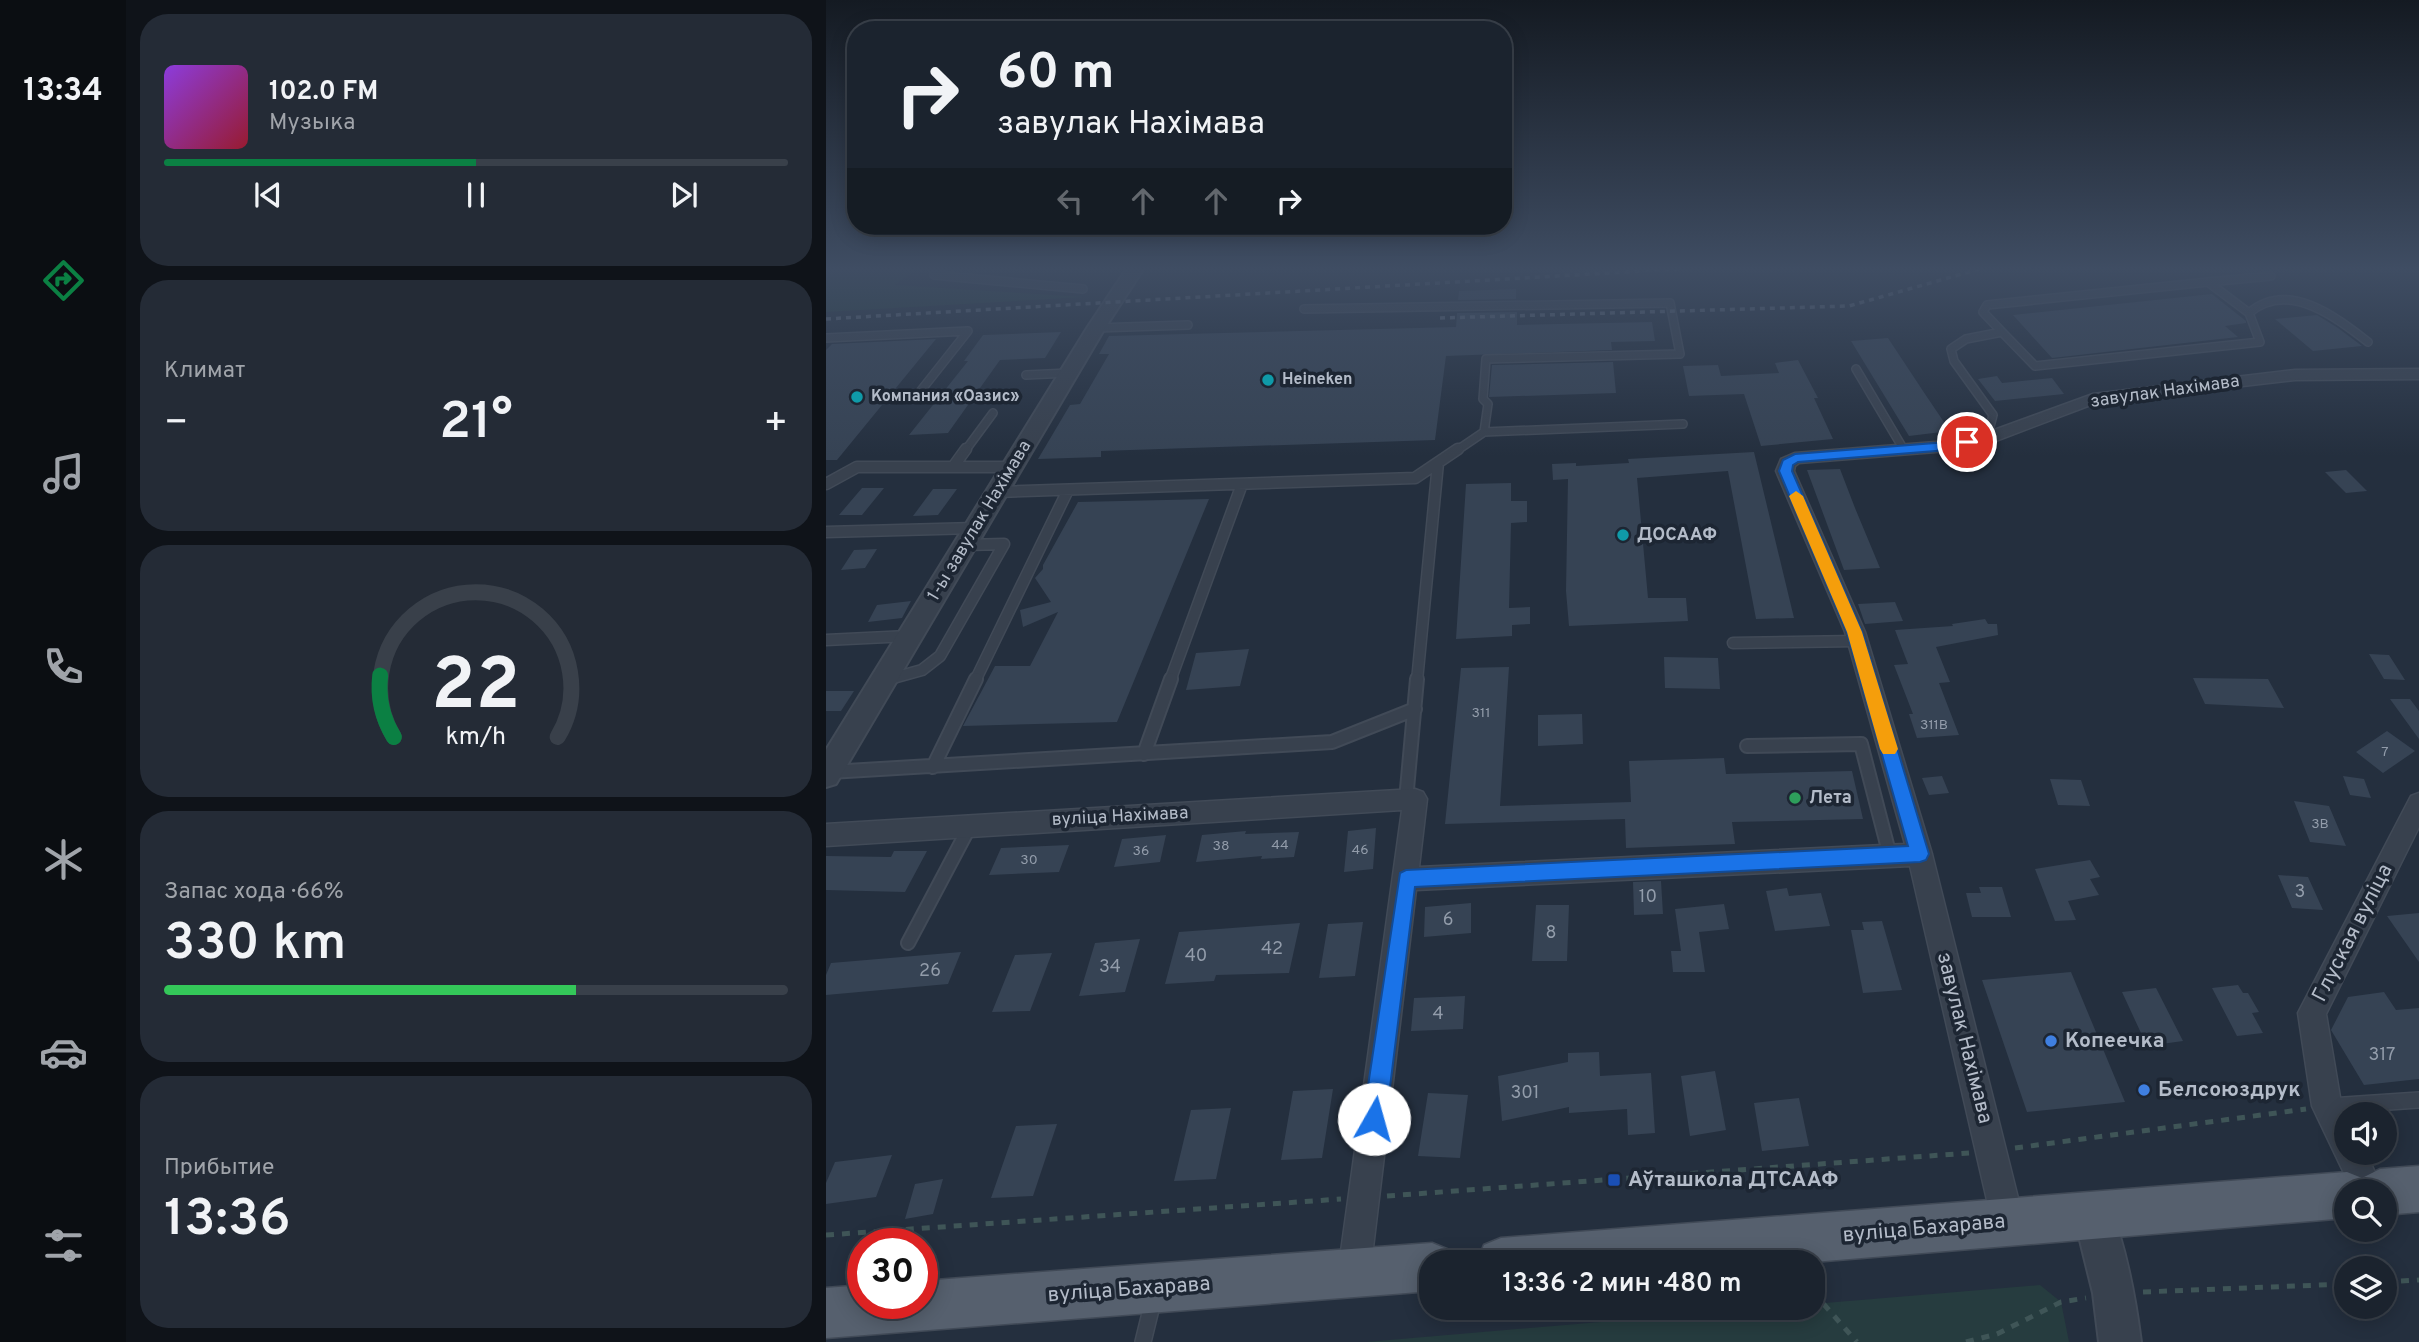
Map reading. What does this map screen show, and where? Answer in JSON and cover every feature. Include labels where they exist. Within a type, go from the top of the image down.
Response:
[{"type":"main road","points":[[2397,1191],[2419,1189]]},
{"type":"main road","name":"вуліца Бахарава","points":[[1653,1250],[2334,1196]]},
{"type":"main road","name":"вуліца Бахарава","points":[[826,1313],[1419,1268]]},
{"type":"street","name":"1-ы завулак Нахімава","points":[[827,773],[1094,331]]},
{"type":"street","name":"завулак Нахімава","points":[[2008,1222],[1920,854],[1857,640],[1786,471],[1787,463],[1795,458],[1948,446],[1987,438],[2094,399],[2295,375],[2419,374]]},
{"type":"street","points":[[1354,1273],[1406,879],[1410,799]]},
{"type":"street","name":"вуліца Нахімава","points":[[826,835],[1410,799]]},
{"type":"street","name":"Глуская вуліца","points":[[2334,1120],[2327,1106],[2312,1013],[2419,803]]},
{"type":"street","points":[[1406,879],[1920,854]]},
{"type":"street","points":[[2094,1216],[2115,1293],[2120,1342]]},
{"type":"lane","points":[[826,338],[968,331],[915,398]]},
{"type":"lane","points":[[1485,432],[1488,404],[1483,399],[1486,359],[1680,354],[1675,331]]},
{"type":"lane","points":[[1987,438],[1993,415],[1954,361],[1951,349],[1966,339],[2002,332],[2035,366],[2260,342],[2256,331]]},
{"type":"lane","points":[[2352,331],[2368,342]]},
{"type":"lane","points":[[1856,369],[1904,450]]},
{"type":"lane","points":[[1026,375],[1069,373]]},
{"type":"lane","points":[[953,467],[993,413]]},
{"type":"lane","points":[[997,492],[1415,478],[1485,432],[1683,424]]},
{"type":"lane","points":[[1410,799],[1415,709],[1438,464]]},
{"type":"lane","points":[[826,484],[857,467],[1012,467]]},
{"type":"lane","points":[[1144,754],[1242,484]]},
{"type":"lane","points":[[933,767],[1068,490]]},
{"type":"lane","points":[[826,532],[971,537],[1004,544],[940,656],[929,668],[910,676],[884,681]]},
{"type":"lane","points":[[826,640],[911,636]]},
{"type":"lane","points":[[1733,643],[1857,640]]},
{"type":"lane","points":[[827,773],[1332,742],[1415,709]]},
{"type":"lane","points":[[1747,746],[1861,744],[1890,856]]},
{"type":"lane","points":[[908,943],[970,826]]},
{"type":"lane","points":[[2327,1106],[2419,1100]]},
{"type":"lane","points":[[1143,1342],[1157,1288]]},
{"type":"path","points":[[826,1235],[1991,1151],[2327,1106]]},
{"type":"path","points":[[2397,1281],[2419,1280]]},
{"type":"path","points":[[1966,1342],[1997,1334],[2061,1302],[2115,1293],[2334,1284]]},
{"type":"path","points":[[1825,1306],[1857,1342]]},
{"type":"green space","points":[[2040,1285],[2061,1302],[2069,1342],[1366,1342],[1624,1320],[1825,1320],[1825,1303]]},
{"type":"building","name":"Heineken","points":[[1316,331],[1653,331],[1655,341],[1611,342],[1612,350],[1446,356],[1435,440],[1101,451],[1101,457],[1038,459],[1070,405],[1080,404],[1109,354],[1099,354],[1109,336]]},
{"type":"building","points":[[2027,331],[2230,331],[2238,337],[2052,358]]},
{"type":"building","points":[[2289,331],[2342,331],[2362,346],[2313,351]]},
{"type":"building","points":[[1061,332],[1045,358],[1000,360],[948,433],[909,435],[968,361],[964,361],[983,335]]},
{"type":"building","points":[[1888,338],[1950,431],[1909,436],[1851,341]]},
{"type":"building","name":"Компания «Оазис»","points":[[936,339],[837,460],[826,460],[826,350],[832,344]]},
{"type":"building","points":[[1798,360],[1818,398],[1814,398],[1833,439],[1761,446],[1744,394],[1689,396],[1683,366],[1718,365],[1721,376],[1779,373],[1775,363]]},
{"type":"building","points":[[1613,362],[1616,393],[1489,397],[1492,365]]},
{"type":"building","points":[[1997,376],[2002,383],[2052,378],[2064,394],[1995,401],[1978,379]]},
{"type":"building","points":[[1754,452],[1794,618],[1756,619],[1728,471],[1637,478],[1648,598],[1686,598],[1688,621],[1569,626],[1566,591],[1568,479],[1553,480],[1552,464],[1576,463],[1576,466],[1629,463],[1628,459]]},
{"type":"building","points":[[1840,469],[1880,568],[1844,570],[1807,470]]},
{"type":"building","points":[[2346,470],[2367,491],[2346,493],[2325,472]]},
{"type":"building","points":[[1511,483],[1511,501],[1527,501],[1527,522],[1511,523],[1509,608],[1530,607],[1530,624],[1512,625],[1512,636],[1456,639],[1466,484]]},
{"type":"building","points":[[862,488],[884,488],[862,515],[839,515]]},
{"type":"building","points":[[933,489],[957,489],[938,515],[913,516]]},
{"type":"building","points":[[1209,499],[1117,722],[963,726],[995,666],[1030,666],[1058,612],[1023,627],[1020,610],[1051,602],[1035,578],[1043,569],[1078,502]]},
{"type":"building","points":[[877,549],[865,568],[841,570],[854,550]]},
{"type":"building","points":[[911,601],[902,618],[868,622],[877,605]]},
{"type":"building","points":[[1895,602],[1903,621],[1865,624],[1858,604]]},
{"type":"building","points":[[1985,619],[1988,624],[1997,624],[1998,635],[1936,647],[1950,682],[1939,683],[1959,735],[1917,738],[1909,714],[1913,714],[1894,665],[1908,664],[1895,630],[1953,626],[1952,624]]},
{"type":"building","points":[[1249,649],[1240,686],[1186,690],[1196,653]]},
{"type":"building","points":[[2369,654],[2389,655],[2405,680],[2384,679]]},
{"type":"building","points":[[1664,657],[1718,658],[1720,689],[1665,688]]},
{"type":"building","points":[[1509,667],[1500,806],[1631,802],[1629,761],[1724,758],[1726,774],[1852,771],[1863,819],[1732,822],[1735,844],[1626,848],[1625,819],[1445,824],[1461,668]]},
{"type":"building","points":[[2193,678],[2268,679],[2284,708],[2205,704]]},
{"type":"building","points":[[826,691],[854,691],[841,711],[826,711]]},
{"type":"building","points":[[2390,699],[2410,699],[2419,711],[2419,739]]},
{"type":"building","points":[[1582,714],[1583,744],[1538,746],[1538,715]]},
{"type":"building","points":[[2387,731],[2415,751],[2383,773],[2356,752]]},
{"type":"building","points":[[1942,776],[1949,793],[1929,795],[1922,778]]},
{"type":"building","points":[[2343,776],[2364,779],[2371,798],[2350,795]]},
{"type":"building","points":[[2050,779],[2081,780],[2090,806],[2058,805]]},
{"type":"building","points":[[2294,801],[2329,806],[2346,846],[2310,842]]},
{"type":"building","points":[[1376,828],[1373,869],[1344,872],[1348,831]]},
{"type":"building","points":[[1246,831],[1245,834],[1299,832],[1294,857],[1261,859],[1262,856],[1196,862],[1202,835]]},
{"type":"building","points":[[1166,835],[1160,862],[1114,867],[1122,839]]},
{"type":"building","points":[[1069,845],[1059,872],[989,875],[1001,848]]},
{"type":"building","points":[[894,851],[927,851],[905,892],[826,890],[826,856],[891,857]]},
{"type":"building","points":[[2090,860],[2100,877],[2090,879],[2099,895],[2068,901],[2076,920],[2055,921],[2035,869]]},
{"type":"building","points":[[2278,875],[2308,877],[2323,910],[2292,908]]},
{"type":"building","points":[[1661,881],[1663,914],[1634,915],[1633,882]]},
{"type":"building","points":[[1979,887],[2002,887],[2011,917],[1972,917],[1966,893],[1981,893]]},
{"type":"building","points":[[1787,888],[1789,896],[1821,893],[1830,926],[1775,931],[1766,891]]},
{"type":"building","points":[[1471,903],[1471,933],[1424,937],[1425,907]]},
{"type":"building","points":[[1724,904],[1729,929],[1699,932],[1705,972],[1673,972],[1671,951],[1681,951],[1675,909]]},
{"type":"building","points":[[1536,905],[1569,905],[1567,961],[1532,961]]},
{"type":"building","points":[[2419,913],[2419,962],[2387,916]]},
{"type":"building","points":[[1882,921],[1902,990],[1863,993],[1851,930],[1864,930],[1862,922]]},
{"type":"building","points":[[1363,922],[1355,976],[1319,978],[1328,924]]},
{"type":"building","points":[[1300,923],[1289,973],[1216,975],[1214,981],[1165,984],[1179,932]]},
{"type":"building","points":[[1140,939],[1125,992],[1079,996],[1095,943]]},
{"type":"building","points":[[961,952],[948,984],[826,995],[826,975],[831,963]]},
{"type":"building","points":[[1052,953],[1030,1011],[992,1012],[1015,955]]},
{"type":"building","name":"Копеечка","points":[[2071,972],[2125,1102],[2027,1112],[1982,980]]},
{"type":"building","points":[[2238,985],[2243,993],[2248,993],[2259,1012],[2252,1013],[2263,1033],[2237,1036],[2212,988]]},
{"type":"building","points":[[2156,988],[2183,1041],[2147,1046],[2122,992]]},
{"type":"building","points":[[2384,992],[2396,1010],[2419,1008],[2419,1079],[2364,1085],[2331,1030],[2348,997]]},
{"type":"building","points":[[1465,996],[1463,1029],[1411,1031],[1414,998]]},
{"type":"building","points":[[1599,1052],[1600,1076],[1651,1073],[1655,1133],[1628,1135],[1627,1109],[1569,1113],[1569,1107],[1502,1121],[1498,1076],[1568,1062],[1568,1053]]},
{"type":"building","points":[[1715,1071],[1726,1130],[1690,1136],[1681,1076]]},
{"type":"building","points":[[1333,1089],[1322,1158],[1281,1160],[1293,1091]]},
{"type":"building","points":[[1428,1093],[1468,1095],[1460,1158],[1418,1156]]},
{"type":"building","points":[[1799,1098],[1809,1146],[1762,1151],[1754,1103]]},
{"type":"building","points":[[1231,1108],[1216,1179],[1174,1181],[1191,1110]]},
{"type":"building","points":[[1057,1124],[1033,1196],[991,1198],[1016,1126]]},
{"type":"building","points":[[892,1155],[876,1197],[826,1204],[826,1183],[835,1162]]},
{"type":"building","points":[[943,1179],[933,1214],[905,1219],[915,1184]]},
{"type":"slow traffic","points":[[1796,496],[1855,632],[1889,749]]},
{"type":"place","name":"Heineken","points":[[1268,380]]},
{"type":"place","name":"Компания «Оазис»","points":[[857,397]]},
{"type":"place","name":"ДОСААФ","points":[[1623,535]]},
{"type":"place","name":"Лета","points":[[1795,798]]},
{"type":"place","name":"Копеечка","points":[[2051,1041]]},
{"type":"place","name":"Белсоюздрук","points":[[2144,1090]]},
{"type":"place","name":"Аўташкола ДТСААФ","points":[[1614,1180]]},
{"type":"route","points":[[1374,1119],[1406,879],[1920,854],[1855,632],[1786,471],[1787,463],[1795,458],[1948,446],[1967,442]]}]
